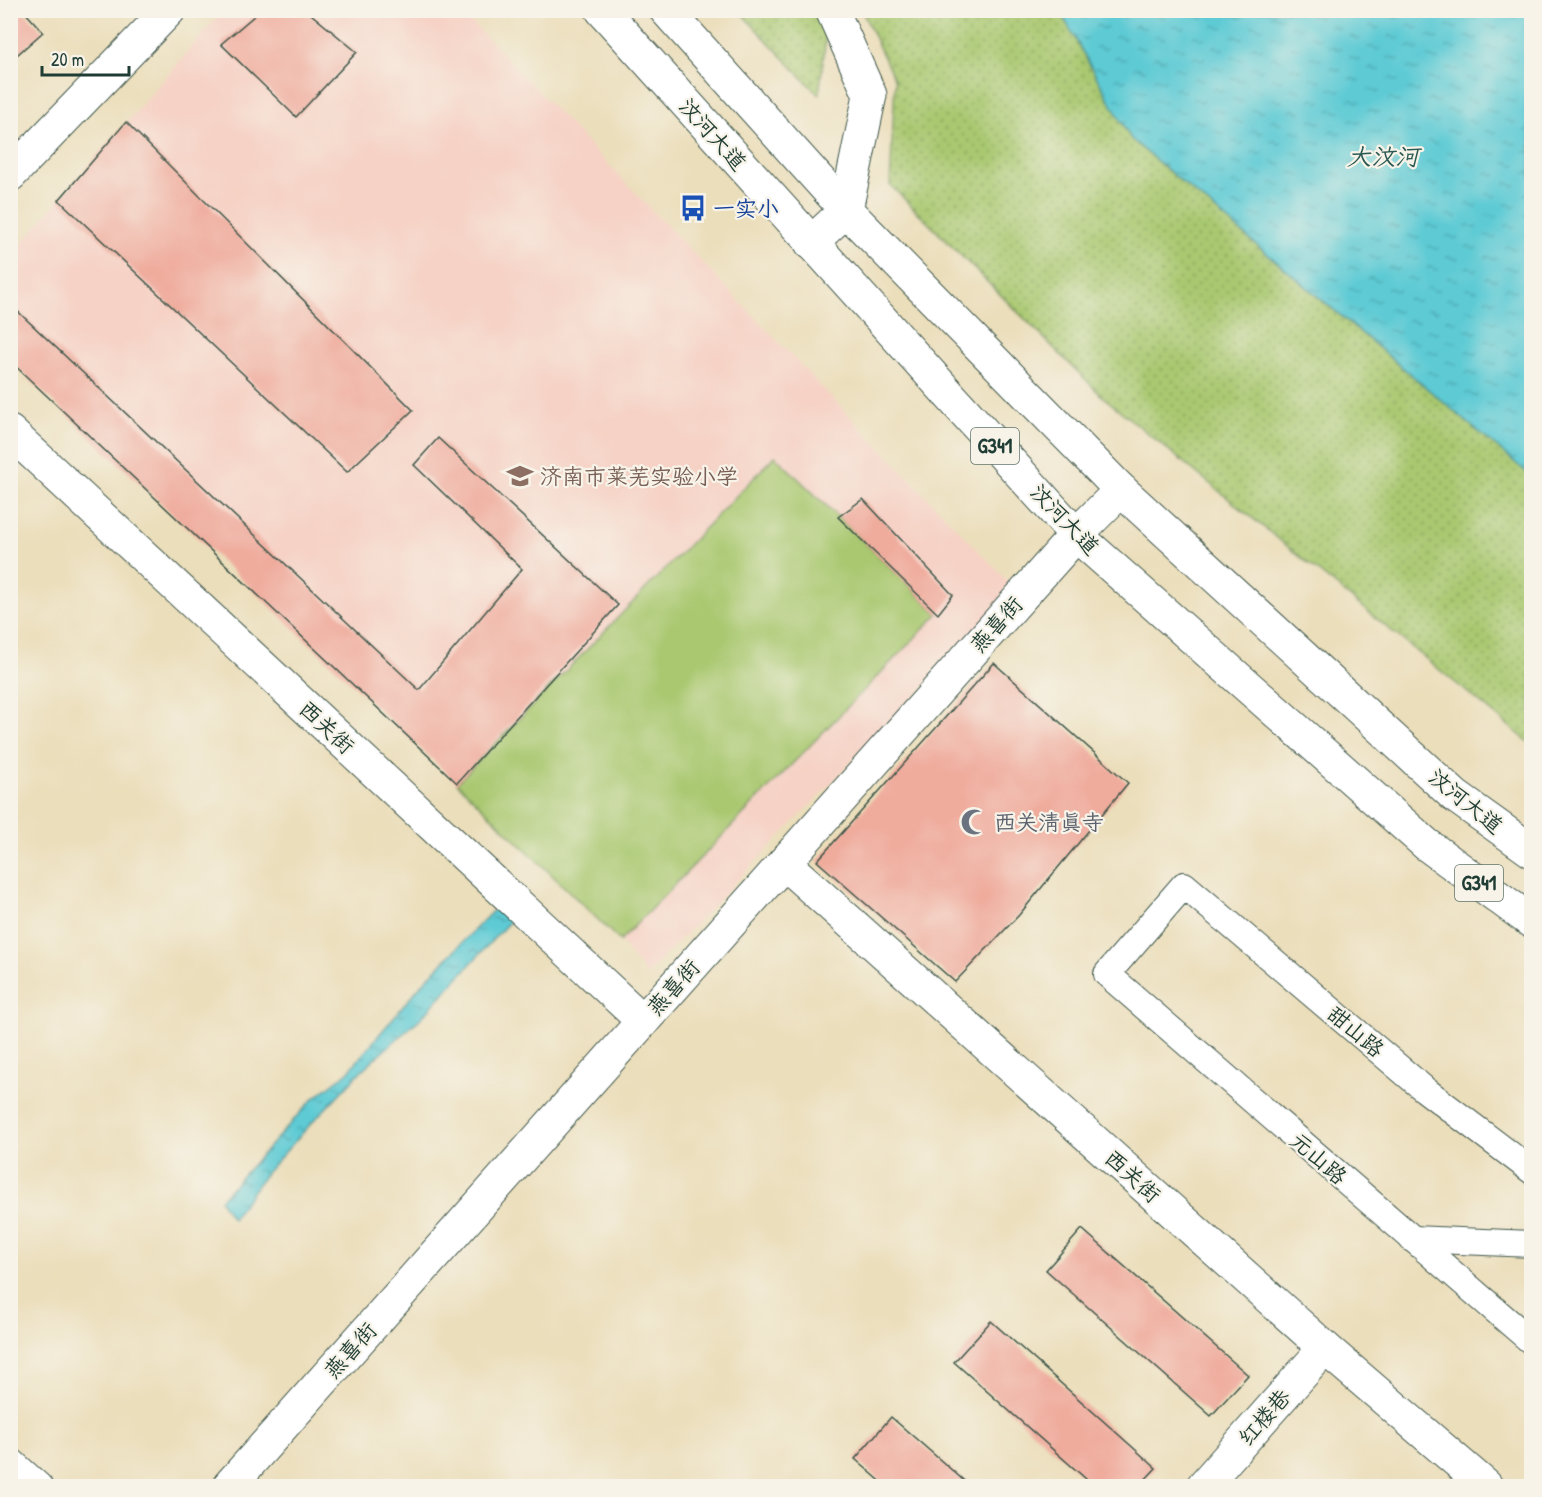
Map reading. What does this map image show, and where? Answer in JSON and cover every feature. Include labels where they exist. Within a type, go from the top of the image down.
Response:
[{"type":"main road","points":[[10,175],[169,10]]},
{"type":"main road","name":"汶河大道","points":[[602,10],[1076,535],[1426,844],[1532,922]]},
{"type":"main road","name":"汶河大道","points":[[666,10],[846,210],[1121,490],[1455,796],[1532,851]]},
{"type":"main road","points":[[811,243],[846,210],[870,95],[832,10]]},
{"type":"main road","name":"西关街","points":[[10,432],[643,1021]]},
{"type":"main road","name":"燕喜街","points":[[229,1486],[1076,535],[1121,490]]},
{"type":"main road","name":"西关街","points":[[784,863],[1325,1348],[1486,1486]]},
{"type":"main road","name":"红楼巷","points":[[1203,1486],[1325,1348]]},
{"type":"street","name":"元山路","points":[[1184,885],[1107,974],[1532,1342]]},
{"type":"street","name":"甜山路","points":[[1184,885],[1424,1089],[1532,1171]]},
{"type":"street","points":[[1412,1239],[1532,1244]]},
{"type":"street","points":[[10,1460],[39,1486]]},
{"type":"shaded area","name":"济南市莱芜实验小学","points":[[223,11],[461,11],[1017,591],[646,975],[620,941],[457,783],[11,361],[11,256]]},
{"type":"green space","points":[[739,11],[829,11],[819,95]]},
{"type":"green space","points":[[862,11],[1060,11],[1131,139],[1531,476],[1531,744],[1103,397],[890,185],[895,81]]},
{"type":"green space","points":[[775,456],[938,614],[620,941],[457,783]]},
{"type":"water","name":"大汶河","points":[[1060,11],[1531,11],[1531,476],[1131,139]]},
{"type":"water","points":[[506,897],[520,910],[422,1017],[363,1069],[308,1127],[266,1173],[232,1219],[220,1200],[313,1099],[348,1072],[420,986]]},
{"type":"building","points":[[10,10],[23,10],[43,32],[10,61]]},
{"type":"building","points":[[261,10],[306,10],[357,52],[296,117],[221,44]]},
{"type":"building","points":[[126,122],[413,410],[347,472],[59,200]]},
{"type":"building","points":[[10,304],[419,690],[522,569],[414,465],[438,438],[618,605],[457,783],[10,361]]},
{"type":"building","points":[[863,499],[953,595],[938,614],[838,517]]},
{"type":"building","name":"西关清真寺","points":[[994,663],[1128,783],[1019,915],[955,982],[817,861]]},
{"type":"building","points":[[1082,1229],[1248,1375],[1211,1416],[1046,1270]]},
{"type":"building","points":[[991,1321],[1156,1468],[1139,1486],[1094,1486],[954,1362]]},
{"type":"building","points":[[891,1417],[970,1486],[886,1486],[855,1459]]},
{"type":"place","name":"一实小","points":[[693,208]]},
{"type":"place","name":"济南市莱芜实验小学","points":[[520,476]]},
{"type":"place","name":"西关清真寺","points":[[974,822]]}]
